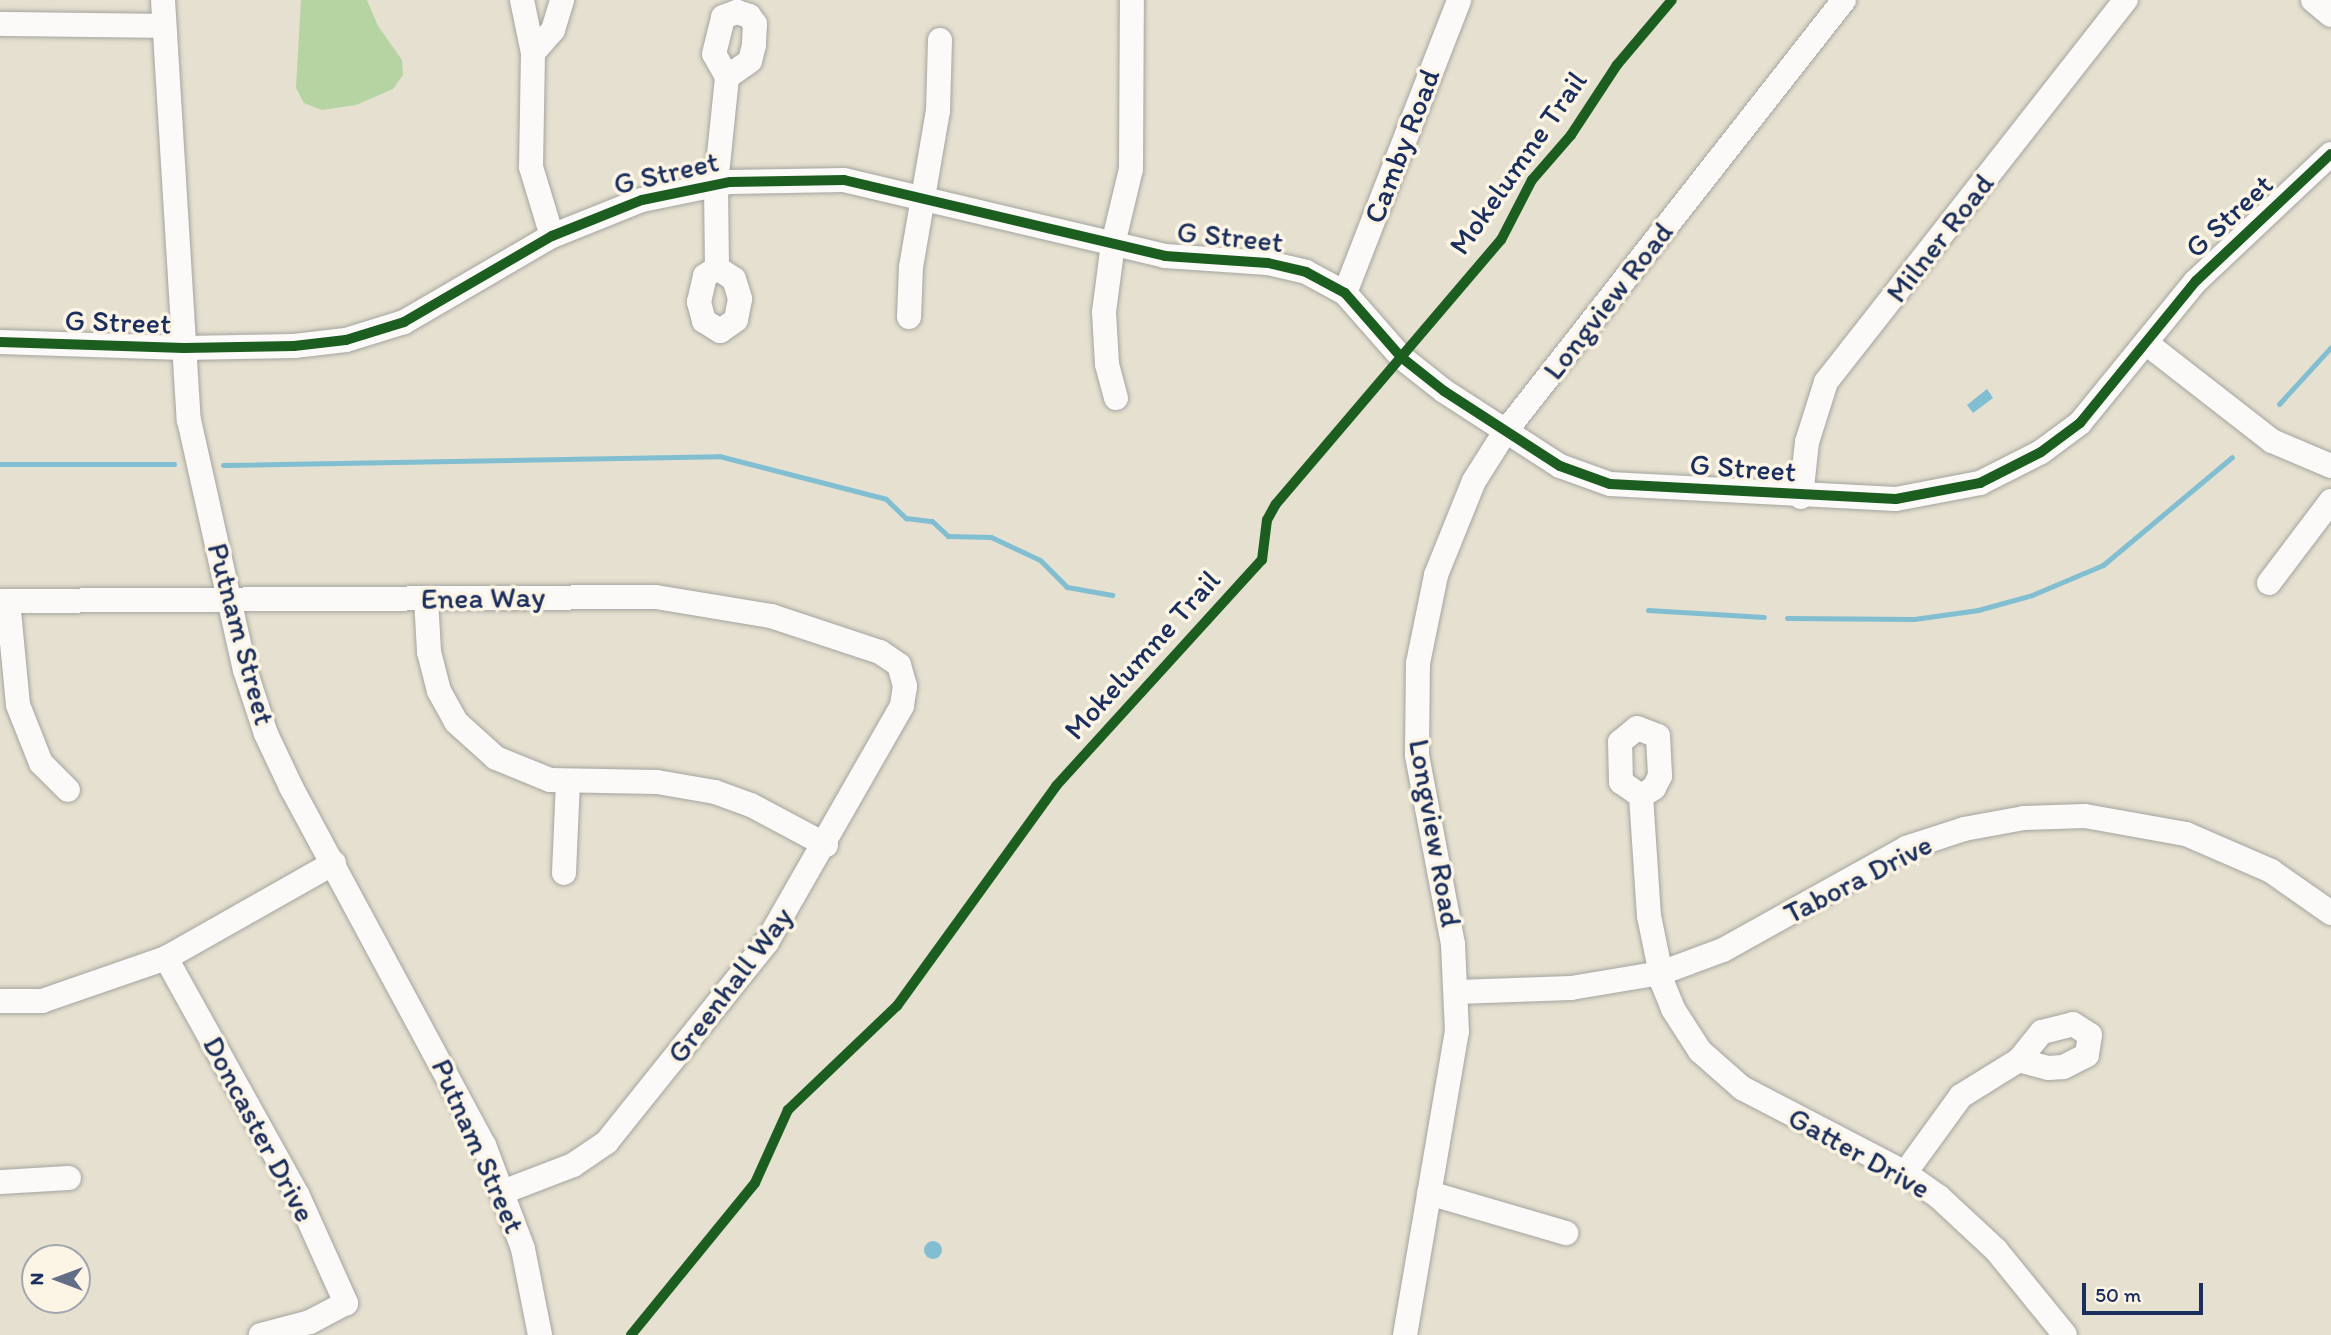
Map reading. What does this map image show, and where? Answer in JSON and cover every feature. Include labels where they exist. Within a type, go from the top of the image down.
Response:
[{"type":"street","name":"Putnam Street","points":[[163,0],[161,26],[191,437],[229,603],[266,734],[451,1078],[503,1192],[523,1249],[540,1335]]},
{"type":"street","points":[[522,0],[533,53],[531,166],[552,236]]},
{"type":"street","points":[[533,53],[554,30],[562,0]]},
{"type":"street","points":[[1116,398],[1104,337],[1113,244],[1131,169],[1132,0]]},
{"type":"street","name":"Camby Road","points":[[1345,293],[1459,0]]},
{"type":"street","name":"Longview Road","points":[[1405,1335],[1452,1077],[1457,992],[1446,896],[1421,793],[1418,663],[1436,575],[1450,534],[1474,481],[1505,432],[1844,0]]},
{"type":"street","name":"Milner Road","points":[[1801,497],[1807,442],[1826,382],[2126,0]]},
{"type":"street","points":[[2313,0],[2331,15]]},
{"type":"street","points":[[0,24],[161,26]]},
{"type":"street","points":[[909,317],[911,267],[938,111],[940,40]]},
{"type":"street","points":[[717,268],[716,184],[727,76]]},
{"type":"street","name":"G Street","points":[[0,342],[184,348],[320,345],[375,332],[426,311],[552,236],[642,200],[716,184],[821,179],[924,196],[1113,244],[1192,259],[1283,265],[1319,277],[1345,293],[1407,362],[1505,432],[1560,466],[1610,484],[1801,497],[1896,499],[1980,483],[2041,452],[2080,423],[2196,281],[2331,153]]},
{"type":"street","points":[[2146,343],[2272,442],[2331,466]]},
{"type":"street","points":[[2269,583],[2331,501]]},
{"type":"street","name":"Enea Way","points":[[4,601],[229,603],[426,598],[656,597],[759,612],[891,657],[899,665],[905,686],[897,717]]},
{"type":"street","points":[[426,598],[431,666],[456,722],[481,748],[510,766],[568,782],[657,782],[715,792],[751,805],[826,845]]},
{"type":"street","points":[[4,601],[18,705],[41,763],[68,790]]},
{"type":"street","name":"Greenhall Way","points":[[503,1192],[587,1158],[618,1131],[767,942],[826,845],[897,717]]},
{"type":"street","points":[[564,873],[568,782]]},
{"type":"street","name":"Gatter Drive","points":[[1641,796],[1650,916],[1667,995],[1686,1031],[1730,1080],[1905,1173],[1978,1230],[2065,1335]]},
{"type":"street","name":"Tabora Drive","points":[[1457,992],[1571,988],[1661,973],[1723,950],[1906,848],[1964,829],[2024,818],[2105,818],[2186,834],[2263,866],[2331,913]]},
{"type":"street","points":[[0,1001],[42,1001],[166,958],[334,863]]},
{"type":"street","name":"Doncaster Drive","points":[[166,958],[297,1194],[346,1303],[310,1322],[261,1335]]},
{"type":"street","points":[[1905,1173],[1961,1096],[2019,1060]]},
{"type":"street","points":[[0,1181],[69,1178]]},
{"type":"street","points":[[1429,1192],[1566,1233]]},
{"type":"green space","points":[[301,0],[367,0],[378,26],[402,60],[403,75],[393,89],[356,105],[322,110],[304,103],[296,88]]},
{"type":"water","points":[[1987,389],[1993,398],[1973,413],[1967,405]]},
{"type":"water","points":[[933,1241],[939,1244],[942,1250],[939,1256],[933,1259],[927,1256],[924,1250],[927,1244]]},
{"type":"waterway","points":[[2279,404],[2331,347]]},
{"type":"waterway","points":[[223,465],[719,456],[886,499],[906,518],[932,521],[948,536],[991,537],[1040,560],[1067,587],[1112,595]]},
{"type":"waterway","points":[[1787,618],[1914,619],[1978,610],[2032,595],[2103,565],[2232,457]]},
{"type":"waterway","points":[[0,464],[174,464]]},
{"type":"waterway","points":[[1648,610],[1764,617]]},
{"type":"cycle path","name":"Mokelumne Trail","points":[[631,1335],[755,1183],[788,1110],[897,1006],[1056,786],[1262,560],[1267,520],[1276,504],[1501,240],[1532,180],[1571,135],[1617,65],[1672,0]]},
{"type":"cycle path","points":[[0,342],[184,348],[294,346],[346,340],[404,322],[552,236],[642,200],[730,182],[844,180],[1165,256],[1268,263],[1306,272],[1345,293],[1401,357],[1444,391],[1560,466],[1610,484],[1896,499],[1980,483],[2041,452],[2080,423],[2196,281],[2331,154]]}]
